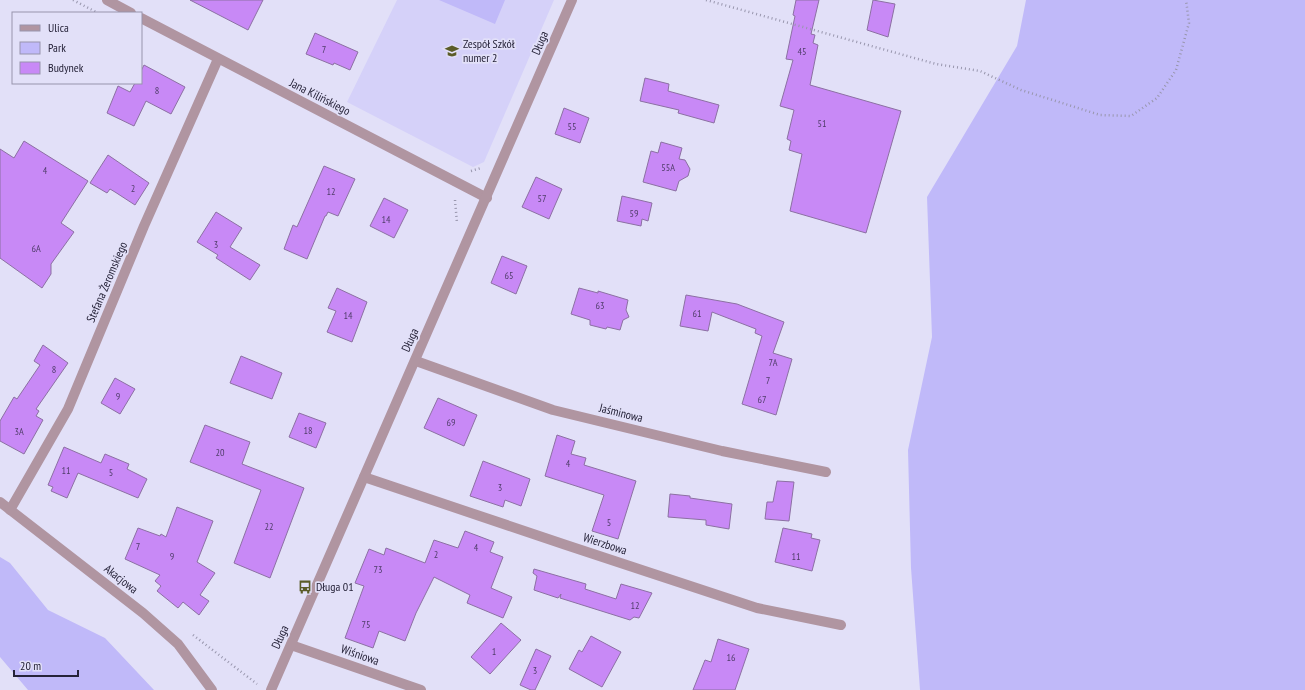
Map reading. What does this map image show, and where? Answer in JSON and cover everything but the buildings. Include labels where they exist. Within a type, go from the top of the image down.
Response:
[{"type":"street","points":[[107,0],[129,12]]},
{"type":"street","name":"Długa","points":[[271,690],[416,361],[572,0]]},
{"type":"street","name":"Jana Kilińskiego","points":[[142,19],[487,198]]},
{"type":"street","name":"Stefana Żeromskiego","points":[[10,510],[68,409],[144,226],[218,59]]},
{"type":"street","name":"Jaśminowa","points":[[416,361],[553,410],[722,451],[826,472]]},
{"type":"street","name":"Wierzbowa","points":[[364,477],[758,608],[841,625]]},
{"type":"street","name":"Akacjowa","points":[[0,502],[143,614],[178,644],[212,690]]},
{"type":"street","name":"Wiśniowa","points":[[291,645],[421,690]]},
{"type":"path","points":[[73,0],[96,12]]},
{"type":"path","points":[[706,0],[936,64],[980,71],[1021,90],[1100,115],[1131,116],[1157,98],[1176,70],[1189,23],[1186,0]]},
{"type":"path","points":[[455,198],[457,230]]},
{"type":"shaded area","name":"Zespół Szkół numer 2","points":[[397,0],[554,0],[484,162],[473,167],[347,102]]},
{"type":"green space","points":[[439,0],[505,0],[495,24]]},
{"type":"green space","points":[[1026,0],[1305,0],[1305,690],[920,690],[911,568],[908,450],[932,337],[927,197],[1017,46]]},
{"type":"green space","points":[[0,557],[10,563],[48,610],[105,638],[154,690],[28,690],[0,657]]},
{"type":"place","name":"Zespół Szkół numer 2","points":[[452,51]]},
{"type":"place","name":"Długa 01","points":[[305,587]]}]
